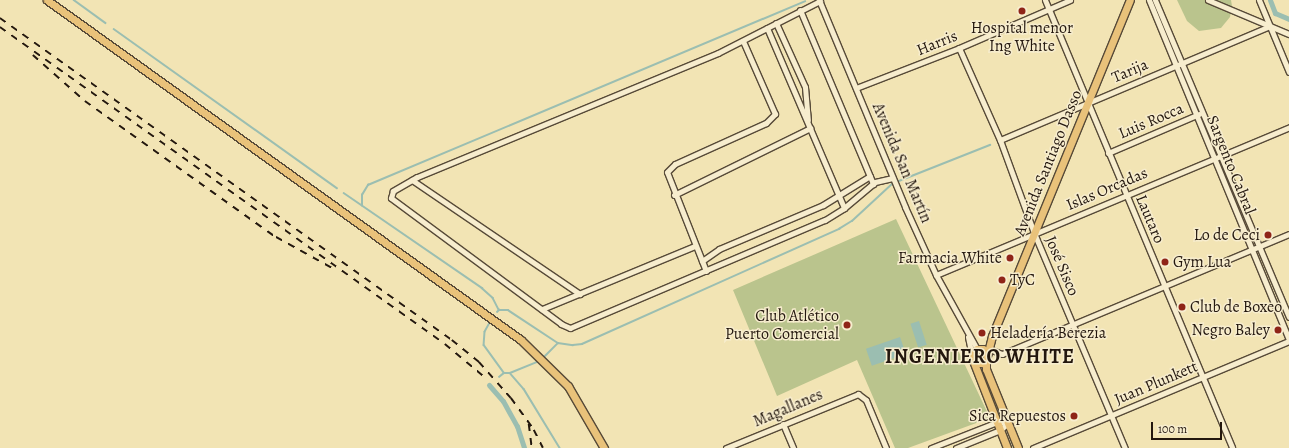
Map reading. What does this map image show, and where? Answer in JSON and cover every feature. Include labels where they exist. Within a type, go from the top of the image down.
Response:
[{"type":"main road","points":[[47,0],[521,340],[568,386],[604,448]]},
{"type":"main road","name":"Avenida Santiago Dasso","points":[[987,355],[992,336],[1130,0]]},
{"type":"main road","name":"Avenida Santiago Dasso","points":[[978,349],[992,336]]},
{"type":"main road","points":[[978,349],[972,357],[978,364],[987,355]]},
{"type":"main road","name":"Avenida San Martín","points":[[978,349],[985,350],[987,355]]},
{"type":"main road","points":[[987,355],[986,369],[1018,448]]},
{"type":"main road","name":"Avenida San Martín","points":[[972,357],[1007,448]]},
{"type":"street","name":"Lautaro","points":[[1045,0],[1232,448]]},
{"type":"street","name":"Harris","points":[[856,88],[959,48],[1070,0]]},
{"type":"street","name":"Sargento Cabral","points":[[1149,0],[1203,112],[1289,317]]},
{"type":"street","name":"Sargento Cabral","points":[[1155,0],[1180,64],[1197,115],[1289,341]]},
{"type":"street","points":[[1208,0],[1289,34]]},
{"type":"street","points":[[1259,0],[1289,72]]},
{"type":"street","points":[[820,1],[800,10],[743,41],[693,64],[412,180],[393,191],[391,195],[394,202],[542,309],[566,326],[575,328],[824,220],[844,208],[873,184],[893,178]]},
{"type":"street","name":"Avenida San Martín","points":[[820,1],[893,178],[936,275],[967,334],[978,349]]},
{"type":"street","points":[[800,10],[873,184]]},
{"type":"street","points":[[776,24],[805,87],[808,123]]},
{"type":"street","name":"Tarija","points":[[1000,140],[1270,26]]},
{"type":"street","points":[[767,28],[844,208]]},
{"type":"street","points":[[706,271],[667,176],[670,168],[766,123],[775,114],[743,41]]},
{"type":"street","name":"José Sisco","points":[[959,48],[1000,140],[1034,234],[1125,448]]},
{"type":"street","name":"Luis Rocca","points":[[1108,153],[1203,112]]},
{"type":"street","name":"Islas Orcadas","points":[[936,275],[1289,126]]},
{"type":"street","points":[[674,195],[810,128]]},
{"type":"street","points":[[702,261],[719,249],[823,205],[870,176]]},
{"type":"street","points":[[412,180],[580,294]]},
{"type":"street","points":[[987,355],[1002,354],[1289,234]]},
{"type":"street","points":[[542,309],[696,246]]},
{"type":"street","name":"Avenida San Martín","points":[[967,334],[972,357]]},
{"type":"street","name":"Juan Plunkett","points":[[1033,448],[1289,341]]},
{"type":"street","name":"Magallanes","points":[[726,448],[860,394],[866,400],[886,448]]},
{"type":"street","points":[[931,448],[996,422],[1008,423]]},
{"type":"street","points":[[956,448],[1000,430],[1008,423]]},
{"type":"street","points":[[783,424],[793,448]]},
{"type":"green space","points":[[1177,0],[1231,0],[1232,6],[1230,17],[1221,28],[1199,31],[1187,21]]},
{"type":"green space","name":"Club Atlético Puerto Comercial","points":[[896,219],[990,418],[908,448],[895,448],[857,360],[777,396],[733,290]]},
{"type":"shaded area","points":[[919,321],[927,345],[918,348],[910,324]]},
{"type":"shaded area","points":[[900,337],[906,354],[872,366],[866,349]]},
{"type":"waterway","points":[[74,0],[106,23]]},
{"type":"waterway","points":[[1270,0],[1275,13],[1289,19]]},
{"type":"waterway","points":[[362,206],[362,195],[368,185],[805,1]]},
{"type":"waterway","points":[[114,29],[337,188]]},
{"type":"waterway","points":[[899,181],[990,145]]},
{"type":"waterway","points":[[497,312],[499,310],[508,310],[558,343],[573,345],[582,344],[839,229],[852,221],[892,184]]},
{"type":"waterway","points":[[344,193],[482,288],[493,298],[499,310]]},
{"type":"waterway","points":[[490,323],[485,332],[484,345],[504,373]]},
{"type":"waterway","points":[[545,356],[558,343]]},
{"type":"waterway","points":[[499,377],[504,373],[510,373],[539,361]]},
{"type":"waterway","points":[[510,373],[524,389],[560,448]]},
{"type":"waterway","points":[[489,385],[503,401],[517,426],[524,448]]},
{"type":"railway","points":[[0,18],[452,340],[479,362],[511,398],[534,430],[543,448]]},
{"type":"railway","points":[[0,27],[445,344],[487,379]]},
{"type":"railway","points":[[33,55],[85,101],[276,237],[332,268]]},
{"type":"railway","points":[[529,424],[532,448]]},
{"type":"place","name":"Hospital menor Ing White","points":[[1022,11]]},
{"type":"place","name":"Lo de Ceci","points":[[1268,235]]},
{"type":"place","name":"Farmacia White","points":[[1010,258]]},
{"type":"place","name":"Gym Lua","points":[[1165,262]]},
{"type":"place","name":"TyC","points":[[1002,280]]},
{"type":"place","name":"Club de Boxeo","points":[[1182,307]]},
{"type":"place","name":"Club Atlético Puerto Comercial","points":[[847,325]]},
{"type":"place","name":"Negro Baley","points":[[1278,330]]},
{"type":"place","name":"Heladería Berezia","points":[[982,333]]},
{"type":"place","name":"Sica Repuestos","points":[[1074,416]]},
{"type":"district","name":"INGENIERO WHITE","points":[[980,356]]}]
